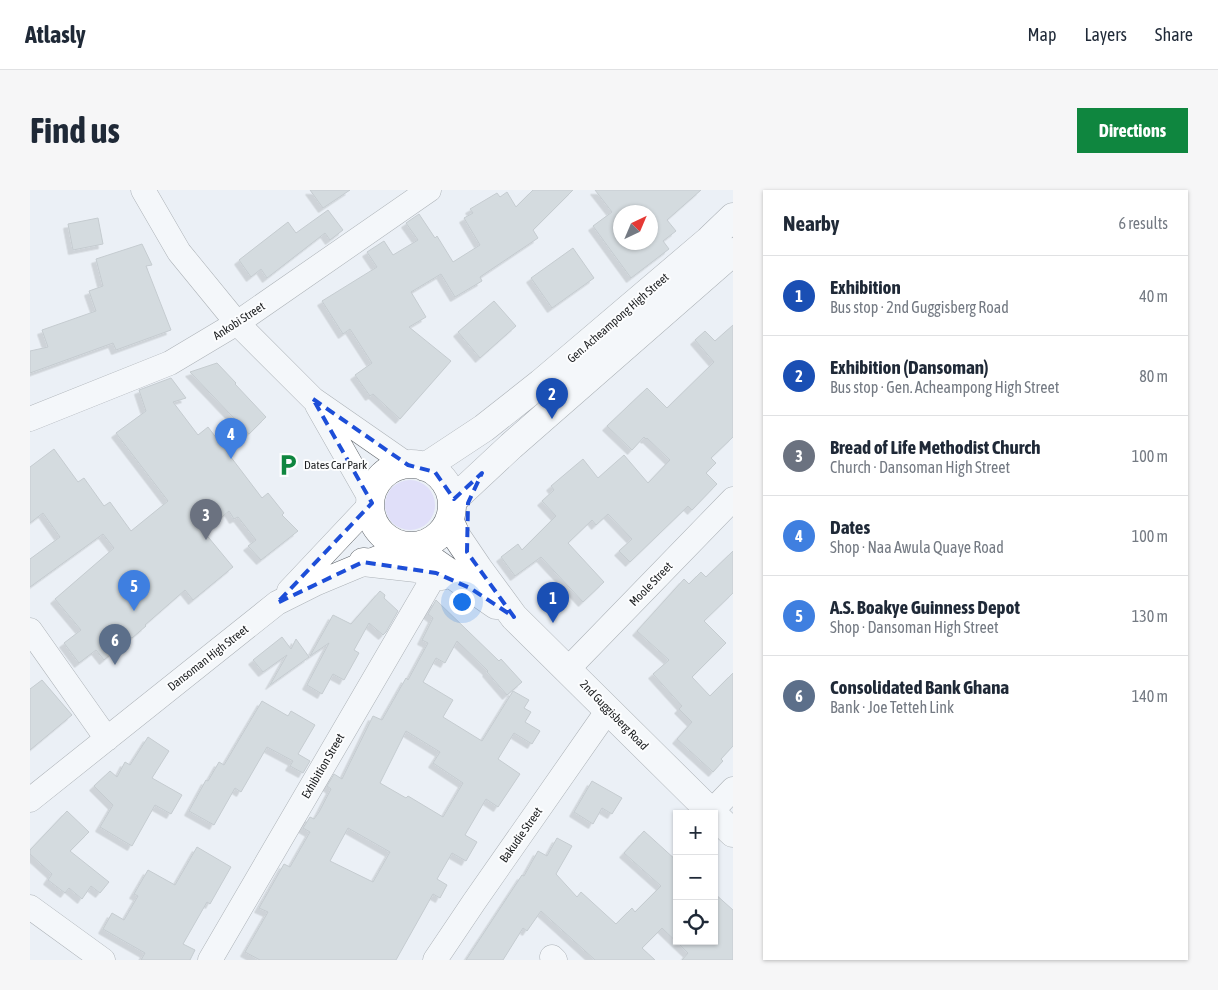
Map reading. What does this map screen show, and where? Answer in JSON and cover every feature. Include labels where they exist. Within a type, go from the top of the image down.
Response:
[{"type":"main road","name":"Gen. Acheampong High Street","points":[[417,466],[484,428],[542,383],[708,241],[733,217]]},
{"type":"main road","name":"Gen. Acheampong High Street","points":[[450,510],[482,473],[650,323],[732,254]]},
{"type":"main road","points":[[417,466],[435,472],[443,480],[449,490],[450,510],[443,530],[435,538],[424,544],[409,546],[394,542],[384,536],[376,527],[370,502],[373,490],[387,472],[397,467],[417,466]]},
{"type":"main road","points":[[467,552],[465,536],[466,511],[474,488],[482,473]]},
{"type":"main road","name":"2nd Guggisberg Road","points":[[450,510],[467,552],[514,617],[709,810]]},
{"type":"main road","name":"2nd Guggisberg Road","points":[[409,546],[514,617]]},
{"type":"main road","points":[[363,562],[396,565],[436,573],[470,588]]},
{"type":"main road","name":"2nd Guggisberg Road","points":[[718,819],[733,833]]},
{"type":"street","points":[[143,190],[179,252],[237,323],[313,399],[417,466]]},
{"type":"street","name":"Ankobi Street","points":[[30,419],[170,363],[237,323],[429,190]]},
{"type":"street","points":[[277,603],[370,502],[313,399]]},
{"type":"street","name":"Moole Street","points":[[568,669],[733,499]]},
{"type":"street","name":"Dansoman High Street","points":[[30,800],[277,603],[363,562],[409,546]]},
{"type":"street","name":"Exhibition Street","points":[[210,960],[436,573]]},
{"type":"street","points":[[30,630],[107,739]]},
{"type":"street","name":"Bakudie Street","points":[[435,960],[608,710]]},
{"type":"street","points":[[716,810],[733,789]]},
{"type":"street","points":[[30,907],[103,960]]},
{"type":"highlighted area","points":[[313,399],[408,465],[435,472],[454,499],[482,473],[468,503],[467,552],[514,617],[470,588],[436,573],[363,562],[277,603],[372,503]]},
{"type":"shaded area","points":[[405,480],[415,480],[428,487],[435,500],[435,510],[428,523],[415,530],[405,530],[396,526],[389,519],[385,510],[385,500],[389,491],[396,484]]},
{"type":"building","points":[[310,190],[350,190],[323,208]]},
{"type":"building","points":[[533,190],[573,190],[533,230],[538,238],[480,277],[482,281],[455,297],[441,274],[411,292],[426,317],[409,327],[451,361],[400,419],[373,394],[370,396],[355,375],[372,363],[350,329],[343,334],[322,301],[377,267],[367,252],[384,241],[393,255],[418,240],[406,223],[419,214],[435,238],[437,236],[453,262],[480,245],[464,218],[473,213],[470,209],[497,193],[500,197],[507,192],[516,207]]},
{"type":"building","points":[[595,190],[701,190],[667,220],[676,231],[663,241],[669,249],[631,278],[593,226],[612,212]]},
{"type":"building","points":[[328,210],[343,230],[330,240],[325,233],[267,278],[261,269],[251,277],[239,260],[288,222],[296,233]]},
{"type":"building","points":[[98,218],[103,244],[73,250],[68,224]]},
{"type":"building","points":[[142,244],[152,265],[146,266],[171,330],[116,350],[113,343],[30,373],[30,351],[48,347],[42,330],[96,311],[89,291],[103,286],[96,259]]},
{"type":"building","points":[[573,248],[594,278],[552,308],[531,278]]},
{"type":"building","points":[[494,301],[516,326],[480,358],[458,332]]},
{"type":"building","points":[[733,325],[733,437],[711,458],[716,463],[706,473],[717,484],[692,510],[688,506],[630,562],[619,551],[632,539],[608,514],[596,525],[592,520],[568,543],[604,582],[583,602],[541,557],[515,576],[501,557],[518,544],[522,550],[556,516],[542,501],[554,490],[551,486],[583,459],[598,478],[624,455],[648,483],[670,460],[644,437],[632,450],[607,426],[647,388],[667,408],[714,362],[695,340],[705,331],[715,341]]},
{"type":"building","points":[[217,363],[266,417],[249,434],[190,372]]},
{"type":"building","points":[[171,378],[186,398],[173,402],[198,435],[208,427],[262,498],[268,493],[284,513],[282,515],[298,531],[261,560],[248,546],[256,540],[238,517],[234,519],[229,511],[204,532],[233,567],[193,600],[185,590],[146,626],[104,660],[96,650],[79,663],[64,643],[81,630],[55,599],[114,548],[103,534],[30,587],[30,559],[60,537],[43,513],[30,523],[30,467],[54,449],[78,482],[84,478],[104,506],[110,502],[131,531],[168,501],[116,433],[146,411],[139,390]]},
{"type":"building","points":[[733,551],[733,593],[704,621],[726,643],[692,677],[710,696],[733,673],[733,746],[721,759],[723,761],[713,772],[677,739],[692,722],[679,709],[682,706],[653,674],[669,660],[637,631],[684,579],[689,584],[701,572],[706,577]]},
{"type":"building","points":[[380,591],[385,595],[384,598],[398,611],[386,632],[383,635],[369,623],[354,650],[359,653],[344,680],[333,674],[322,694],[307,685],[329,643],[310,656],[333,615],[351,624]]},
{"type":"building","points":[[436,600],[499,661],[501,659],[522,682],[507,695],[488,671],[457,641],[445,663],[436,658],[423,682],[453,700],[443,717],[482,741],[513,691],[529,700],[524,708],[531,712],[525,722],[540,731],[532,744],[514,733],[498,759],[520,774],[498,807],[486,799],[465,835],[477,842],[466,861],[452,853],[437,879],[447,885],[440,898],[433,894],[396,960],[260,960],[245,952],[268,912],[259,908],[284,864],[290,867],[310,832],[303,828],[310,817],[314,819],[319,812],[331,789],[327,786],[334,774],[342,779],[373,716],[382,720],[406,678],[408,680],[428,643],[422,640],[433,618],[428,614]],"holes":[[[406,731],[440,752],[433,763],[463,783],[443,817],[408,796],[406,798],[380,783]],[[348,828],[390,852],[373,882],[330,861]]]},
{"type":"building","points":[[282,637],[291,649],[296,639],[309,657],[270,685],[287,655],[263,672],[253,660]]},
{"type":"building","points":[[42,680],[72,715],[30,750],[30,689]]},
{"type":"building","points":[[262,701],[288,716],[291,711],[315,725],[298,754],[310,761],[303,773],[290,766],[293,761],[267,747],[241,792],[235,788],[214,825],[189,811],[206,780],[208,781],[219,762],[224,765]]},
{"type":"building","points":[[148,737],[169,751],[152,778],[182,795],[171,814],[155,805],[132,846],[100,827],[113,805],[94,786],[110,771],[117,777],[125,762],[130,765]]},
{"type":"building","points":[[592,781],[622,798],[612,814],[602,808],[593,824],[574,812]]},
{"type":"building","points":[[67,811],[89,832],[70,851],[109,882],[100,893],[91,886],[82,899],[69,888],[65,893],[48,880],[52,874],[30,854],[30,850]]},
{"type":"building","points":[[644,831],[673,857],[673,939],[662,928],[642,948],[655,960],[595,960],[541,911],[527,931],[523,928],[503,960],[466,960],[522,875],[524,876],[538,851],[547,856],[557,838],[572,846],[556,874],[577,897],[581,892],[616,924],[632,908],[635,912],[661,886],[624,853]]},
{"type":"building","points":[[197,847],[231,867],[210,904],[207,902],[183,944],[195,950],[190,960],[141,960],[145,953],[103,929],[112,913],[124,920],[138,896],[134,894],[148,870],[175,885]]},
{"type":"building","points":[[718,897],[733,910],[733,960],[682,960],[688,953],[680,945],[718,945]]},
{"type":"place","name":"Exhibition (Dansoman)","points":[[552,419]]},
{"type":"place","name":"Dates","points":[[231,459]]},
{"type":"place","name":"Dates Car Park","points":[[288,465]]},
{"type":"place","name":"Bread of Life Methodist Church","points":[[206,540]]},
{"type":"place","name":"A.S. Boakye Guinness Depot","points":[[134,611]]},
{"type":"place","name":"Exhibition","points":[[553,623]]},
{"type":"place","name":"Consolidated Bank Ghana","points":[[115,665]]}]
